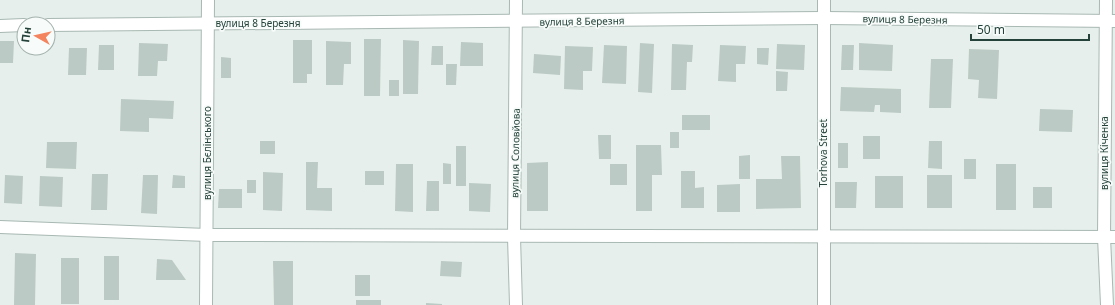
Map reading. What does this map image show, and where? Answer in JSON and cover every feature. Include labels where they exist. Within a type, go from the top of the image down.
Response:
[{"type":"street","name":"вулиця Бєлінського","points":[[206,305],[208,0]]},
{"type":"street","name":"вулиця Соловйова","points":[[516,0],[514,236],[516,305]]},
{"type":"street","name":"Torhova Street","points":[[824,0],[824,305]]},
{"type":"street","name":"вулиця Кіченка","points":[[1106,0],[1110,21],[1109,237],[1107,305]]},
{"type":"street","name":"вулиця 8 Березня","points":[[56,25],[516,22],[824,18],[1110,21]]},
{"type":"street","points":[[0,26],[16,25]]},
{"type":"street","points":[[0,227],[207,235],[1109,237]]},
{"type":"building","points":[[364,39],[381,39],[380,96],[364,96]]},
{"type":"building","points":[[293,40],[312,40],[312,74],[307,74],[307,83],[293,83]]},
{"type":"building","points":[[403,40],[419,41],[418,94],[403,94]]},
{"type":"building","points":[[0,41],[14,41],[13,63],[0,63]]},
{"type":"building","points":[[326,41],[351,42],[351,64],[344,64],[343,85],[326,85]]},
{"type":"building","points":[[461,42],[483,43],[483,66],[460,66]]},
{"type":"building","points":[[139,43],[168,44],[167,61],[158,61],[157,76],[138,76]]},
{"type":"building","points":[[640,43],[654,44],[652,93],[638,92]]},
{"type":"building","points":[[859,43],[893,45],[892,71],[859,70]]},
{"type":"building","points":[[672,44],[693,45],[692,62],[687,62],[686,90],[671,90]]},
{"type":"building","points":[[777,44],[805,45],[804,70],[776,69]]},
{"type":"building","points":[[99,45],[114,45],[114,70],[98,70]]},
{"type":"building","points":[[604,45],[627,46],[626,84],[602,83]]},
{"type":"building","points":[[720,45],[746,46],[745,64],[736,64],[736,82],[718,81]]},
{"type":"building","points":[[842,45],[854,45],[853,70],[841,70]]},
{"type":"building","points":[[432,46],[443,46],[443,65],[431,65]]},
{"type":"building","points":[[565,46],[593,47],[592,71],[583,71],[583,90],[564,89]]},
{"type":"building","points":[[69,48],[87,48],[86,75],[68,75]]},
{"type":"building","points":[[757,48],[769,48],[768,65],[757,64]]},
{"type":"building","points":[[969,49],[999,50],[997,99],[978,98],[979,80],[968,79]]},
{"type":"building","points":[[534,54],[561,56],[560,75],[533,73]]},
{"type":"building","points":[[221,57],[231,58],[231,78],[221,78]]},
{"type":"building","points":[[931,59],[953,59],[951,108],[929,108]]},
{"type":"building","points":[[446,64],[457,64],[456,85],[446,85]]},
{"type":"building","points":[[776,71],[788,72],[787,91],[776,91]]},
{"type":"building","points":[[389,80],[399,80],[399,96],[389,96]]},
{"type":"building","points":[[841,87],[901,89],[901,113],[880,112],[880,105],[875,105],[874,112],[840,111]]},
{"type":"building","points":[[121,99],[174,101],[173,119],[149,118],[149,132],[120,131]]},
{"type":"building","points":[[1040,109],[1073,110],[1072,132],[1039,131]]},
{"type":"building","points":[[682,115],[710,115],[710,130],[682,130]]},
{"type":"building","points":[[670,132],[679,132],[679,148],[670,148]]},
{"type":"building","points":[[598,135],[611,135],[611,159],[599,159]]},
{"type":"building","points":[[863,136],[880,136],[880,159],[863,159]]},
{"type":"building","points":[[260,141],[275,141],[275,154],[260,154]]},
{"type":"building","points":[[929,141],[942,141],[942,169],[928,168]]},
{"type":"building","points":[[47,142],[77,142],[76,169],[46,168]]},
{"type":"building","points":[[838,143],[848,143],[848,168],[838,168]]},
{"type":"building","points":[[636,145],[661,145],[662,175],[652,175],[652,211],[636,211]]},
{"type":"building","points":[[456,146],[466,146],[466,186],[456,186]]},
{"type":"building","points":[[750,155],[750,179],[739,179],[739,156]]},
{"type":"building","points":[[781,156],[800,156],[801,208],[756,209],[756,179],[782,179]]},
{"type":"building","points":[[964,159],[976,159],[976,179],[964,179]]},
{"type":"building","points":[[306,162],[318,162],[317,188],[332,188],[332,211],[306,210]]},
{"type":"building","points":[[548,162],[548,211],[527,211],[527,163]]},
{"type":"building","points":[[443,163],[451,164],[451,184],[443,184]]},
{"type":"building","points":[[396,164],[413,164],[413,212],[395,211]]},
{"type":"building","points":[[610,164],[627,164],[627,185],[610,185]]},
{"type":"building","points":[[996,164],[1016,164],[1016,210],[996,210]]},
{"type":"building","points":[[365,171],[384,171],[384,185],[365,185]]},
{"type":"building","points":[[681,171],[695,171],[695,188],[704,187],[704,208],[681,208]]},
{"type":"building","points":[[263,172],[283,173],[282,211],[263,210]]},
{"type":"building","points":[[92,174],[108,174],[107,210],[91,210]]},
{"type":"building","points":[[5,175],[23,176],[22,204],[4,203]]},
{"type":"building","points":[[143,175],[158,175],[157,214],[141,213]]},
{"type":"building","points":[[173,175],[185,176],[185,188],[172,188]]},
{"type":"building","points":[[927,175],[952,175],[952,208],[927,208]]},
{"type":"building","points":[[40,176],[63,177],[62,207],[39,206]]},
{"type":"building","points":[[875,176],[903,176],[903,208],[875,208]]},
{"type":"building","points":[[247,180],[256,180],[256,193],[247,193]]},
{"type":"building","points":[[427,181],[439,181],[439,211],[426,211]]},
{"type":"building","points":[[835,182],[857,182],[856,208],[835,208]]},
{"type":"building","points":[[469,183],[491,184],[490,212],[469,211]]},
{"type":"building","points":[[740,184],[740,212],[717,212],[717,185]]},
{"type":"building","points":[[1033,187],[1052,187],[1052,208],[1033,208]]},
{"type":"building","points":[[219,189],[242,189],[242,208],[218,208]]},
{"type":"building","points":[[15,253],[36,254],[35,305],[14,305]]},
{"type":"building","points":[[104,256],[119,256],[119,300],[104,300]]},
{"type":"building","points":[[61,258],[79,258],[79,304],[61,304]]},
{"type":"building","points":[[157,259],[172,260],[186,280],[156,280]]},
{"type":"building","points":[[273,261],[293,261],[293,305],[274,305]]},
{"type":"building","points":[[441,261],[462,262],[461,277],[440,276]]},
{"type":"building","points":[[355,275],[370,275],[370,296],[355,296]]},
{"type":"building","points":[[356,300],[381,300],[381,305],[356,305]]},
{"type":"building","points":[[426,303],[442,304],[442,305],[426,305]]}]
